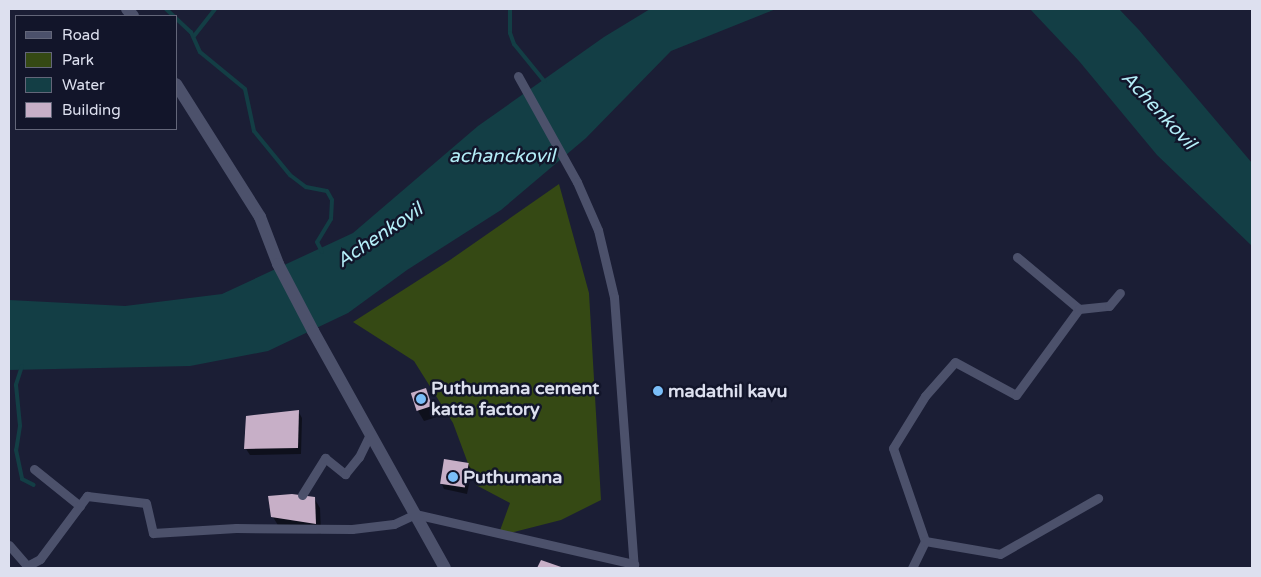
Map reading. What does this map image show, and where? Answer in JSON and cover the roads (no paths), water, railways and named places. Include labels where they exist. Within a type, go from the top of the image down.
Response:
[{"type":"main road","points":[[178,87],[260,217],[278,264],[312,331],[444,568]]},
{"type":"street","points":[[9,545],[27,566],[40,559],[87,496],[146,503],[153,534],[236,528],[352,530],[394,524],[414,514],[634,566],[614,297],[598,230],[576,182],[518,76]]},
{"type":"street","points":[[1017,257],[1079,309],[1109,306],[1120,293]]},
{"type":"street","points":[[912,568],[925,541],[893,448],[925,396],[955,362],[1016,396],[1079,309]]},
{"type":"street","points":[[302,495],[324,458],[345,474],[359,457],[370,434]]},
{"type":"street","points":[[34,469],[80,506]]},
{"type":"street","points":[[925,541],[1000,554],[1098,498]]},
{"type":"water","name":"achanckovil","points":[[650,9],[776,9],[671,51],[586,138],[501,210],[407,270],[348,313],[268,351],[190,366],[9,370],[9,300],[125,306],[222,294],[353,233],[478,126],[604,37]]},
{"type":"water","name":"Achenkovil","points":[[1030,9],[1119,9],[1139,30],[1252,163],[1252,246],[1157,155],[1079,61]]},
{"type":"waterway","points":[[166,9],[173,15]]},
{"type":"waterway","points":[[194,36],[215,9]]},
{"type":"waterway","points":[[510,9],[510,33],[514,44],[545,82]]},
{"type":"waterway","points":[[178,20],[191,32],[200,52],[245,89],[254,131],[290,175],[306,187],[327,191],[332,200],[331,219],[317,242],[322,252]]},
{"type":"waterway","points":[[22,366],[16,385],[20,426],[16,450],[22,479],[34,485]]},
{"type":"place","name":"madathil kavu","points":[[658,391]]},
{"type":"place","name":"Puthumana cement katta factory","points":[[421,399]]},
{"type":"place","name":"Puthumana","points":[[453,477]]}]
